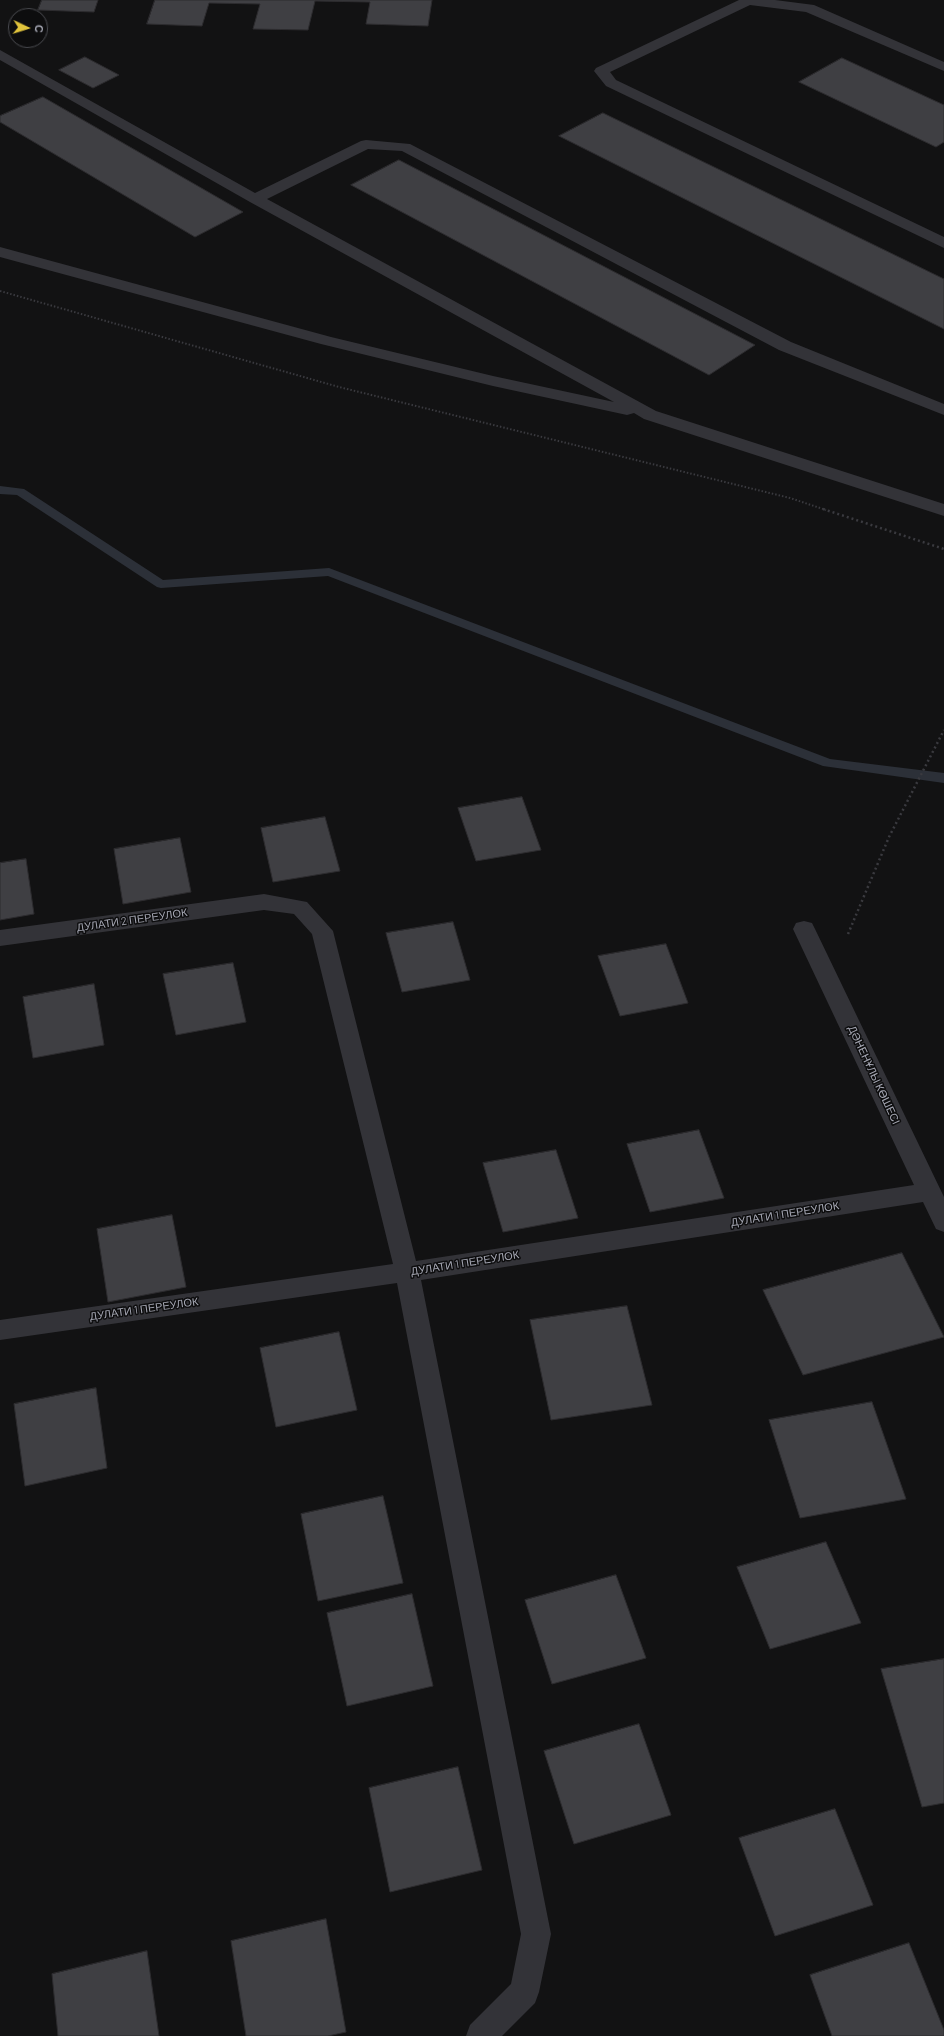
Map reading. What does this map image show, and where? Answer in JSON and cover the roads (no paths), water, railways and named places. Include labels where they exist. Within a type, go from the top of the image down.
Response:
[{"type":"street","points":[[944,67],[809,8],[747,0],[601,71],[611,83],[944,243]]},
{"type":"street","points":[[0,54],[255,199],[650,415]]},
{"type":"street","points":[[255,199],[366,144],[405,147],[785,346],[944,410]]},
{"type":"street","points":[[0,252],[327,341],[493,382],[650,415],[944,510]]},
{"type":"street","name":"ДУЛАТИ 2 ПЕРЕУЛОК","points":[[0,938],[264,902],[300,907],[322,931],[407,1272],[536,1934],[524,1992],[481,2036]]},
{"type":"street","name":"ДӘНЕНҰЛЫ КӨШЕСІ","points":[[804,929],[928,1192],[944,1222]]},
{"type":"street","name":"ДУЛАТИ 1 ПЕРЕУЛОК","points":[[0,1330],[407,1272],[928,1192]]},
{"type":"waterway","points":[[0,490],[20,492],[161,584],[329,572],[828,763],[944,778]]}]
